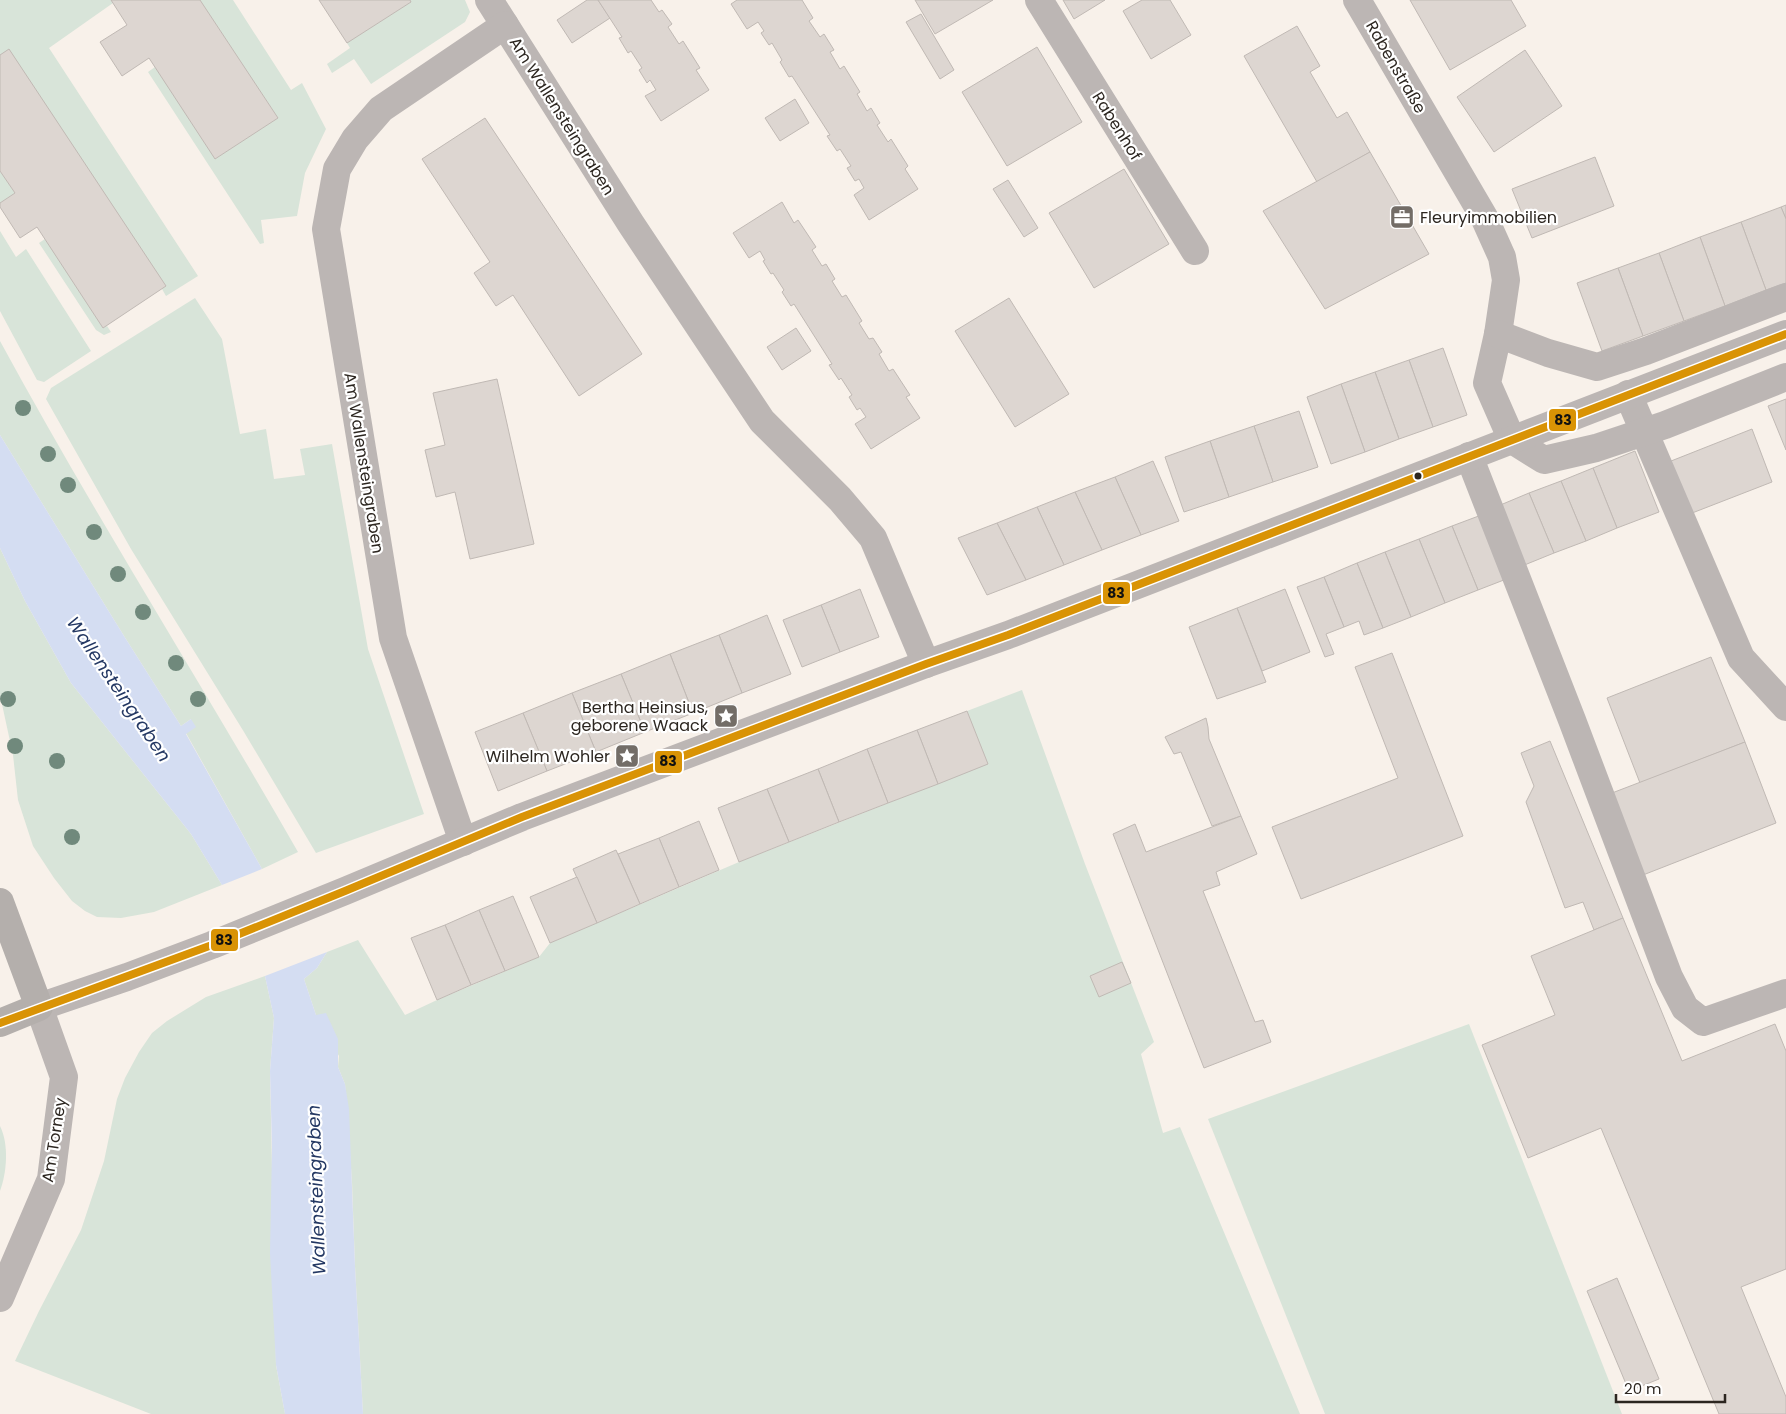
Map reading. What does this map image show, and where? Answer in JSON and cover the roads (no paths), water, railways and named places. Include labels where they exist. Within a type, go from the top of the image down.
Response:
[{"type":"main road","points":[[0,902],[39,1007],[0,1023]]},
{"type":"street","points":[[489,0],[505,25]]},
{"type":"street","name":"Rabenhof","points":[[1039,0],[1195,251]]},
{"type":"street","name":"Rabenstraße","points":[[1357,0],[1484,217],[1502,257],[1506,280],[1498,334],[1487,383],[1512,440]]},
{"type":"street","name":"Am Wallensteingraben","points":[[463,842],[393,638],[326,229],[337,170],[355,139],[380,109],[505,25],[631,224],[762,421],[840,499],[873,538],[926,664]]},
{"type":"street","points":[[1498,334],[1548,354],[1597,367],[1646,351],[1786,297]]},
{"type":"street","points":[[39,1007],[212,945],[522,817],[926,664],[1008,635],[1786,334]]},
{"type":"street","points":[[1512,440],[1544,460],[1596,448],[1644,432],[1786,377]]},
{"type":"street","points":[[1628,394],[1741,658],[1786,707]]},
{"type":"street","points":[[1469,456],[1572,720],[1669,977],[1685,1008],[1704,1022],[1786,994]]},
{"type":"street","name":"Am Torney","points":[[0,1298],[51,1179],[64,1077],[39,1007]]},
{"type":"water","name":"Wallensteingraben","points":[[0,435],[181,726],[191,719],[196,727],[186,734],[262,869],[222,885],[191,834],[71,683],[25,601],[0,548]]},
{"type":"water","name":"Wallensteingraben","points":[[327,952],[317,968],[304,979],[316,1015],[326,1013],[338,1039],[338,1067],[345,1084],[349,1109],[363,1414],[285,1414],[276,1365],[270,1253],[272,1148],[270,1071],[274,1018],[265,976]]},
{"type":"place","name":"Fleuryimmobilien","points":[[1402,217]]},
{"type":"place","name":"Bertha Heinsius, geborene Waack","points":[[726,716]]},
{"type":"place","name":"Wilhelm Wohler","points":[[627,756]]}]
